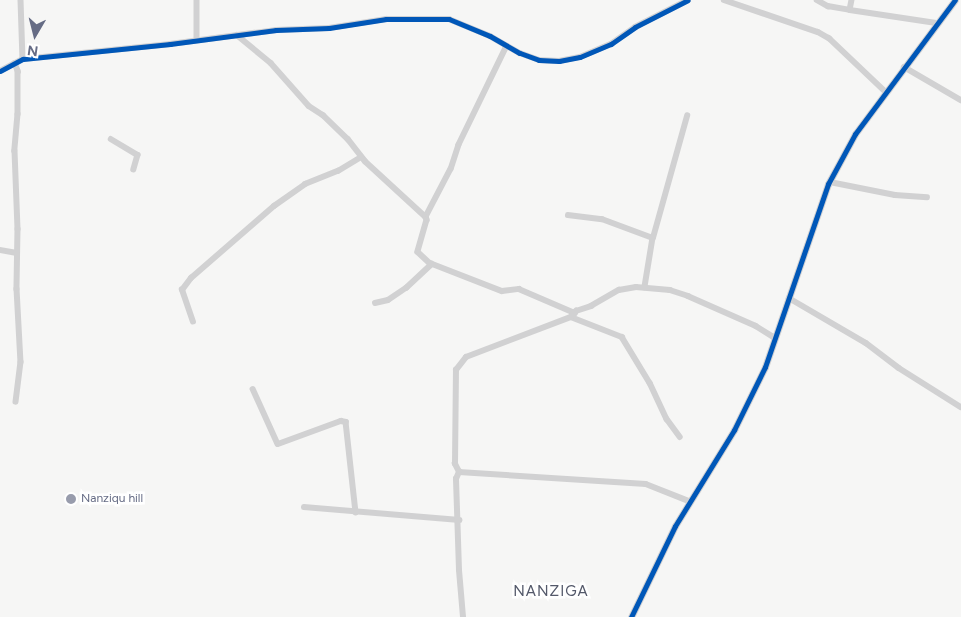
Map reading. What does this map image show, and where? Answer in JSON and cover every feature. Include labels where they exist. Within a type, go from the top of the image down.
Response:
[{"type":"street","points":[[21,0],[23,59]]},
{"type":"street","points":[[197,0],[197,40]]},
{"type":"street","points":[[0,71],[23,59],[276,30],[329,28],[386,19],[449,19],[539,60],[559,61],[580,57],[610,44],[635,27],[688,0]]},
{"type":"street","points":[[724,0],[824,35],[886,92]]},
{"type":"street","points":[[817,0],[828,6],[936,23]]},
{"type":"street","points":[[850,10],[852,0]]},
{"type":"street","points":[[631,617],[689,501],[734,430],[765,367],[830,182],[855,134],[955,0]]},
{"type":"street","points":[[237,35],[271,63],[309,106],[322,115],[348,139],[361,157],[426,217]]},
{"type":"street","points":[[507,46],[463,136],[451,168],[426,217],[427,220],[418,252],[432,264],[502,291],[519,289],[622,337],[650,383],[667,419],[680,437]]},
{"type":"street","points":[[15,63],[18,71],[18,114],[15,151],[21,362],[16,402]]},
{"type":"street","points":[[904,67],[961,100]]},
{"type":"street","points":[[645,287],[653,238],[687,116]]},
{"type":"street","points":[[111,139],[138,155],[134,169]]},
{"type":"street","points":[[193,322],[182,290],[191,278],[274,206],[306,184],[338,171],[361,157]]},
{"type":"street","points":[[830,182],[896,195],[927,198]]},
{"type":"street","points":[[568,215],[602,219],[653,238]]},
{"type":"street","points":[[0,250],[17,253]]},
{"type":"street","points":[[375,303],[388,300],[406,288],[432,264]]},
{"type":"street","points":[[459,472],[455,464],[456,370],[466,358],[573,315],[619,290],[645,287],[670,290],[756,326],[775,338]]},
{"type":"street","points":[[789,298],[866,343],[899,368],[961,407]]},
{"type":"street","points":[[253,389],[278,444],[341,421],[346,422],[356,512]]},
{"type":"street","points":[[459,472],[646,484],[689,501]]},
{"type":"street","points":[[459,472],[456,478],[459,520],[459,570],[463,617]]},
{"type":"street","points":[[304,507],[459,520]]},
{"type":"cycle path","points":[[0,71],[23,59],[170,44],[276,30],[329,28],[386,19],[449,19],[490,36],[520,53],[539,60],[559,61],[580,57],[611,44],[635,27],[688,0]]},
{"type":"cycle path","points":[[631,617],[675,526],[734,430],[765,367],[828,184],[855,134],[955,0]]},
{"type":"place","name":"Nanziqu hill","points":[[71,499]]},
{"type":"district","name":"NANZIGA","points":[[551,592]]}]
